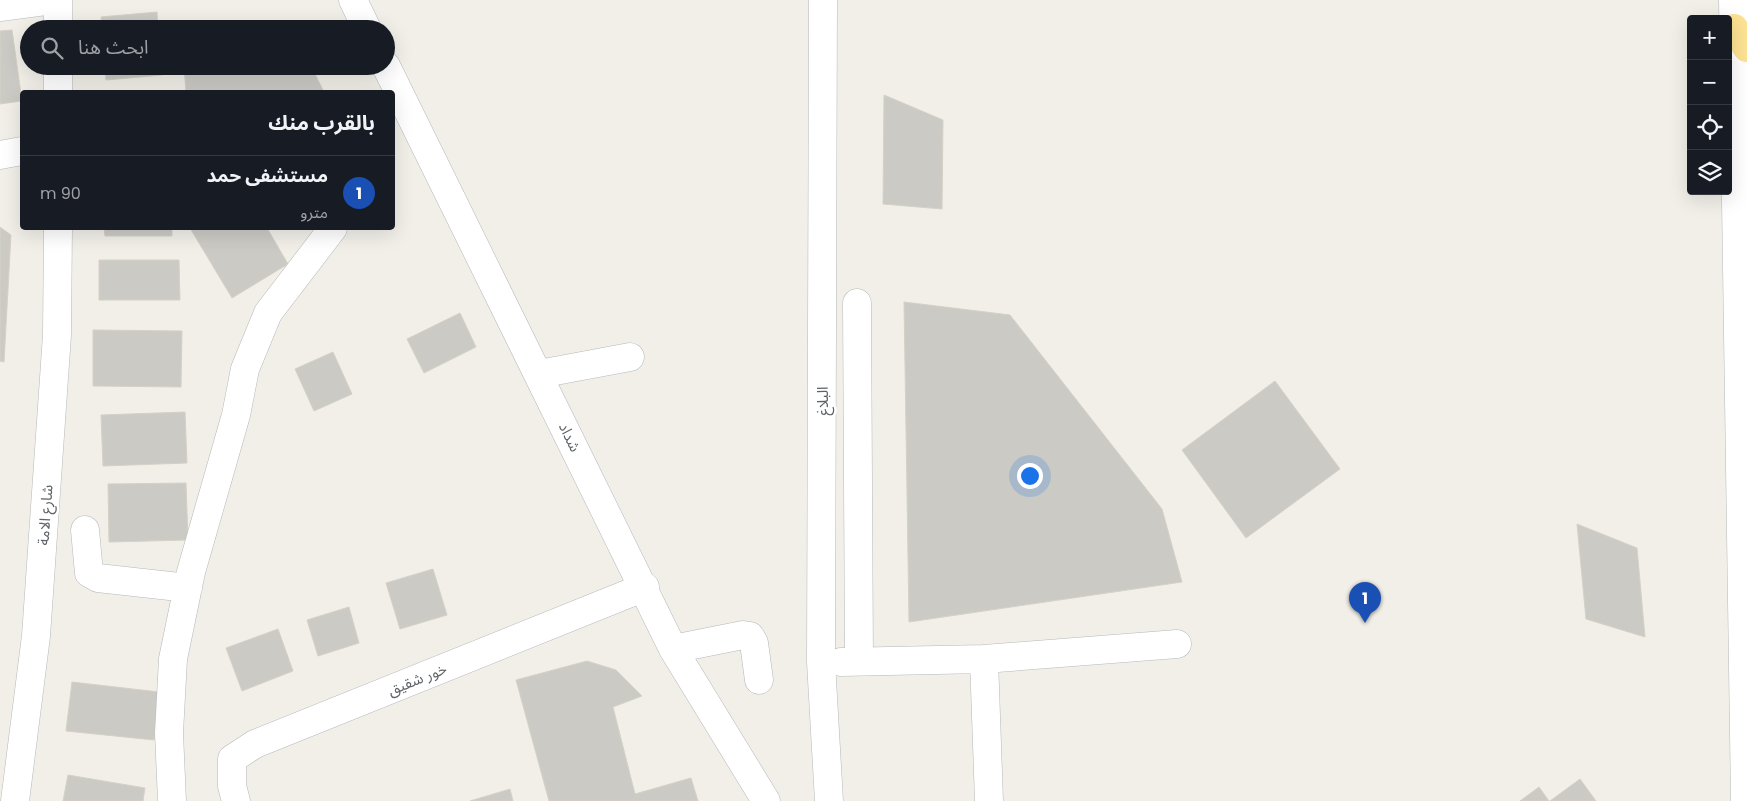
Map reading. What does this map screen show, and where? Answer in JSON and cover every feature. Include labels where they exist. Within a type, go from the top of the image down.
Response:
[{"type":"street","points":[[0,7],[53,0]]},
{"type":"street","points":[[58,0],[58,20]]},
{"type":"street","points":[[353,0],[363,20]]},
{"type":"street","name":"البلاغ","points":[[823,0],[821,662],[829,801]]},
{"type":"street","points":[[1733,0],[1741,38],[1745,801]]},
{"type":"street","points":[[58,75],[58,90]]},
{"type":"street","name":"شداد","points":[[390,75],[645,587],[673,649],[766,801]]},
{"type":"street","points":[[0,154],[20,151]]},
{"type":"street","name":"شارع الامة","points":[[15,801],[36,636],[57,335],[58,230]]},
{"type":"street","points":[[172,801],[169,733],[173,659],[188,588],[236,414],[245,369],[268,312],[331,230]]},
{"type":"street","points":[[857,303],[858,661]]},
{"type":"street","points":[[538,374],[630,357]]},
{"type":"street","points":[[85,530],[89,573],[98,578],[188,588]]},
{"type":"street","name":"خور شقيق","points":[[236,801],[232,786],[232,758],[255,744],[645,587]]},
{"type":"street","points":[[673,649],[743,635],[750,636],[754,643],[760,680]]},
{"type":"street","points":[[821,662],[984,659],[1177,644]]},
{"type":"street","points":[[984,659],[989,801]]},
{"type":"building","points":[[157,12],[157,20],[101,20],[101,17]]},
{"type":"building","points":[[12,30],[20,90],[20,101],[0,104],[0,31]]},
{"type":"building","points":[[106,75],[162,75],[106,80]]},
{"type":"building","points":[[185,75],[316,75],[323,90],[186,90]]},
{"type":"building","points":[[884,95],[943,120],[942,209],[883,204]]},
{"type":"building","points":[[0,227],[11,235],[4,362],[0,361]]},
{"type":"building","points":[[104,230],[172,230],[172,236],[105,236]]},
{"type":"building","points":[[191,230],[268,230],[288,264],[232,298]]},
{"type":"building","points":[[99,260],[179,260],[180,300],[99,300]]},
{"type":"building","points":[[904,302],[1010,315],[1162,509],[1182,582],[909,622]]},
{"type":"building","points":[[460,313],[476,347],[424,373],[407,339]]},
{"type":"building","points":[[93,330],[182,331],[181,387],[93,386]]},
{"type":"building","points":[[333,352],[352,394],[314,411],[295,369]]},
{"type":"building","points":[[1275,381],[1340,469],[1246,538],[1182,450]]},
{"type":"building","points":[[185,412],[187,463],[103,466],[101,415]]},
{"type":"building","points":[[186,483],[188,540],[109,542],[108,484]]},
{"type":"building","points":[[1577,524],[1637,548],[1645,637],[1586,619]]},
{"type":"building","points":[[433,569],[447,615],[400,629],[386,583]]},
{"type":"building","points":[[349,607],[359,643],[318,656],[307,620]]},
{"type":"building","points":[[278,629],[293,671],[242,691],[226,648]]},
{"type":"building","points":[[587,661],[616,670],[642,696],[613,707],[635,794],[691,778],[698,801],[549,801],[516,680]]},
{"type":"building","points":[[72,682],[159,692],[154,740],[66,731]]},
{"type":"building","points":[[68,775],[145,788],[143,801],[63,801]]},
{"type":"building","points":[[1580,779],[1596,801],[1550,801]]},
{"type":"building","points":[[1539,787],[1549,801],[1520,801]]},
{"type":"building","points":[[510,789],[513,801],[470,801]]},
{"type":"place","name":"مستشفى حمد","points":[[1365,623]]}]
